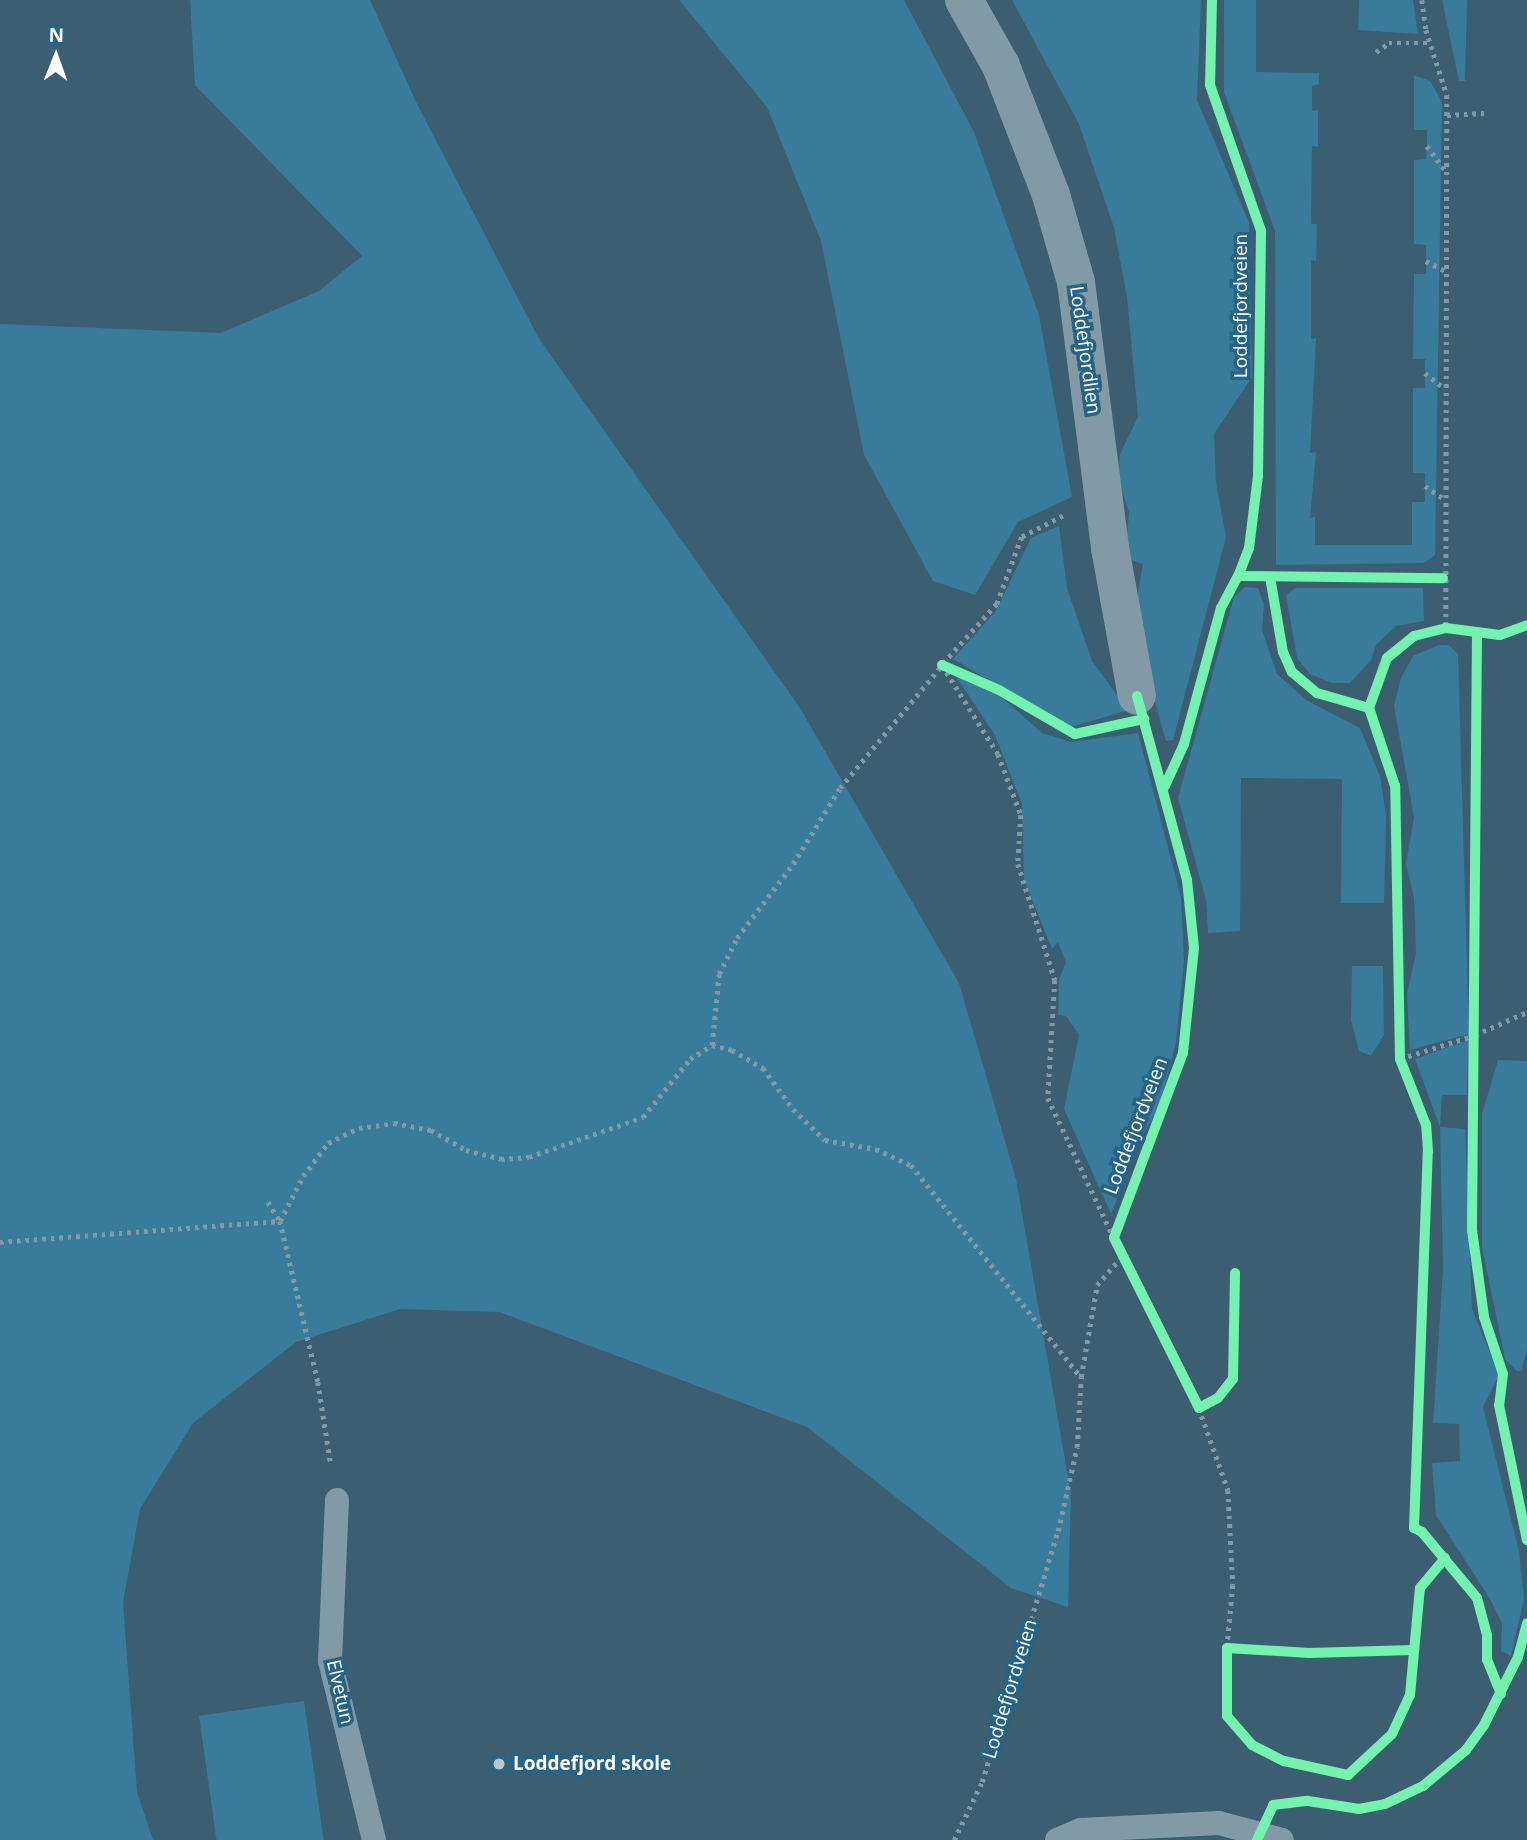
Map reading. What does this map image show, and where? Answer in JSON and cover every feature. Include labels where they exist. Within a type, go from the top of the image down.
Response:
[{"type":"street","name":"Loddefjordlien","points":[[964,0],[1001,66],[1051,195],[1076,282],[1110,548],[1137,696]]},
{"type":"lane","name":"Elvetun","points":[[337,1500],[330,1661],[374,1840]]},
{"type":"lane","points":[[1057,1840],[1081,1830],[1219,1823],[1282,1840]]},
{"type":"path","points":[[1422,0],[1430,43],[1447,95],[1443,578],[1446,629]]},
{"type":"path","points":[[1376,52],[1389,43],[1430,43]]},
{"type":"path","points":[[1447,115],[1484,113]]},
{"type":"path","points":[[1427,146],[1447,173]]},
{"type":"path","points":[[1426,261],[1446,271]]},
{"type":"path","points":[[1425,373],[1445,388]]},
{"type":"path","points":[[1425,486],[1444,499]]},
{"type":"path","points":[[712,1045],[719,974],[737,938],[793,864],[839,788],[997,604],[1022,537],[1074,510]]},
{"type":"path","points":[[1430,578],[1443,578]]},
{"type":"path","points":[[942,665],[965,675]]},
{"type":"path","points":[[1399,1047],[1402,1064],[1475,1041],[1527,1012]]},
{"type":"path","points":[[1475,1021],[1475,1041]]},
{"type":"path","points":[[280,1221],[303,1176],[328,1143],[359,1128],[394,1123],[431,1130],[466,1150],[501,1159],[529,1157],[643,1117],[690,1059],[712,1045],[732,1050],[763,1068],[793,1109],[825,1140],[876,1149],[911,1164],[1081,1377]]},
{"type":"path","points":[[268,1202],[280,1221],[318,1382],[337,1500]]},
{"type":"path","points":[[0,1242],[280,1221]]},
{"type":"path","points":[[1193,1395],[1204,1405],[1228,1490],[1233,1585],[1227,1661]]},
{"type":"path","points":[[1227,1647],[1240,1648]]},
{"type":"shaded area","points":[[190,0],[370,0],[416,102],[538,337],[800,708],[959,983],[1016,1179],[1071,1494],[1068,1607],[1011,1588],[807,1427],[499,1312],[400,1309],[296,1342],[193,1423],[140,1509],[123,1602],[137,1792],[153,1840],[0,1840],[0,324],[221,333],[319,291],[362,256],[195,85]]},
{"type":"shaded area","points":[[679,0],[904,0],[974,132],[1039,315],[1072,497],[1018,522],[975,595],[933,581],[864,455],[821,241],[767,107]]},
{"type":"shaded area","points":[[1012,0],[1201,0],[1197,100],[1249,223],[1252,377],[1214,434],[1216,483],[1226,537],[1173,740],[1166,741],[1154,699],[1136,604],[1143,564],[1125,558],[1129,512],[1118,478],[1120,454],[1138,417],[1127,297],[1114,228],[1079,124]]},
{"type":"shaded area","points":[[1224,0],[1256,0],[1256,72],[1319,73],[1319,84],[1312,86],[1312,111],[1318,110],[1318,147],[1312,146],[1311,224],[1317,224],[1316,261],[1311,260],[1311,339],[1316,338],[1310,453],[1316,452],[1310,518],[1315,517],[1315,545],[1412,545],[1412,502],[1425,502],[1425,473],[1413,473],[1413,388],[1425,388],[1425,359],[1413,359],[1414,274],[1426,274],[1426,245],[1414,244],[1414,160],[1426,159],[1427,130],[1414,130],[1414,75],[1430,81],[1442,102],[1435,555],[1424,563],[1276,565],[1275,231],[1224,92]]},
{"type":"shaded area","points":[[1359,0],[1413,0],[1418,34],[1358,30]]},
{"type":"shaded area","points":[[1442,0],[1467,0],[1465,81],[1459,81]]},
{"type":"shaded area","points":[[1059,526],[1067,588],[1092,661],[1128,710],[1071,727],[953,659],[996,611],[1031,538]]},
{"type":"shaded area","points":[[1245,587],[1258,588],[1264,605],[1262,630],[1277,674],[1306,700],[1360,728],[1380,776],[1386,815],[1384,903],[1341,903],[1342,779],[1241,778],[1240,931],[1208,933],[1206,900],[1178,798],[1234,597]]},
{"type":"shaded area","points":[[1295,588],[1423,588],[1424,621],[1396,626],[1376,645],[1371,660],[1350,683],[1332,683],[1310,674],[1297,658],[1286,595]]},
{"type":"shaded area","points":[[1439,645],[1449,645],[1458,654],[1469,1034],[1410,1050],[1407,994],[1416,953],[1414,898],[1406,864],[1414,817],[1394,706],[1401,678],[1413,656]]},
{"type":"shaded area","points":[[955,675],[1000,696],[1042,733],[1071,742],[1138,733],[1181,897],[1184,962],[1176,1042],[1160,1104],[1137,1146],[1111,1214],[1064,1109],[1079,1035],[1066,1016],[1058,1015],[1059,979],[1066,962],[1058,942],[1052,949],[1024,879],[1022,804],[995,735]]},
{"type":"shaded area","points":[[1352,966],[1383,966],[1384,1035],[1371,1056],[1359,1051],[1351,1020]]},
{"type":"shaded area","points":[[1468,1040],[1467,1095],[1442,1095],[1440,1127],[1415,1059]]},
{"type":"shaded area","points":[[1498,1060],[1527,1061],[1527,1350],[1521,1371],[1517,1371],[1505,1359],[1482,1247],[1482,1114]]},
{"type":"shaded area","points":[[1440,1127],[1465,1129],[1472,1309],[1499,1375],[1483,1407],[1519,1551],[1524,1599],[1511,1656],[1501,1651],[1502,1623],[1490,1599],[1436,1515],[1432,1463],[1460,1461],[1459,1424],[1433,1423],[1443,1270]]},
{"type":"shaded area","points":[[304,1701],[323,1840],[216,1840],[199,1716]]},
{"type":"cycle path","name":"Loddefjordveien","points":[[1212,0],[1210,85],[1261,231],[1258,476],[1249,548],[1238,576],[1443,578]]},
{"type":"cycle path","points":[[1165,786],[1184,744],[1221,608],[1238,576]]},
{"type":"cycle path","points":[[1270,577],[1283,652],[1292,672],[1317,693],[1369,708]]},
{"type":"cycle path","points":[[1501,1694],[1487,1660],[1487,1635],[1477,1598],[1422,1532],[1414,1528],[1428,1151],[1426,1125],[1400,1059],[1395,786],[1369,708],[1387,658],[1414,636],[1446,628],[1500,635],[1527,625]]},
{"type":"cycle path","points":[[1477,632],[1472,1230],[1484,1317],[1503,1374],[1499,1405],[1527,1540]]},
{"type":"cycle path","points":[[942,665],[999,690],[1075,734],[1144,719]]},
{"type":"cycle path","name":"Loddefjordveien","points":[[1137,696],[1187,880],[1194,948],[1183,1053],[1114,1238],[1199,1408],[1218,1398],[1233,1379],[1235,1273]]},
{"type":"cycle path","points":[[1413,1650],[1309,1653],[1227,1648],[1227,1716],[1252,1745],[1284,1761],[1348,1775],[1392,1734],[1410,1695],[1420,1588],[1445,1558]]},
{"type":"cycle path","points":[[1257,1840],[1273,1805],[1308,1801],[1359,1809],[1385,1804],[1423,1786],[1466,1750],[1484,1725],[1518,1657],[1527,1623]]},
{"type":"place","name":"Loddefjord skole","points":[[499,1764]]}]
